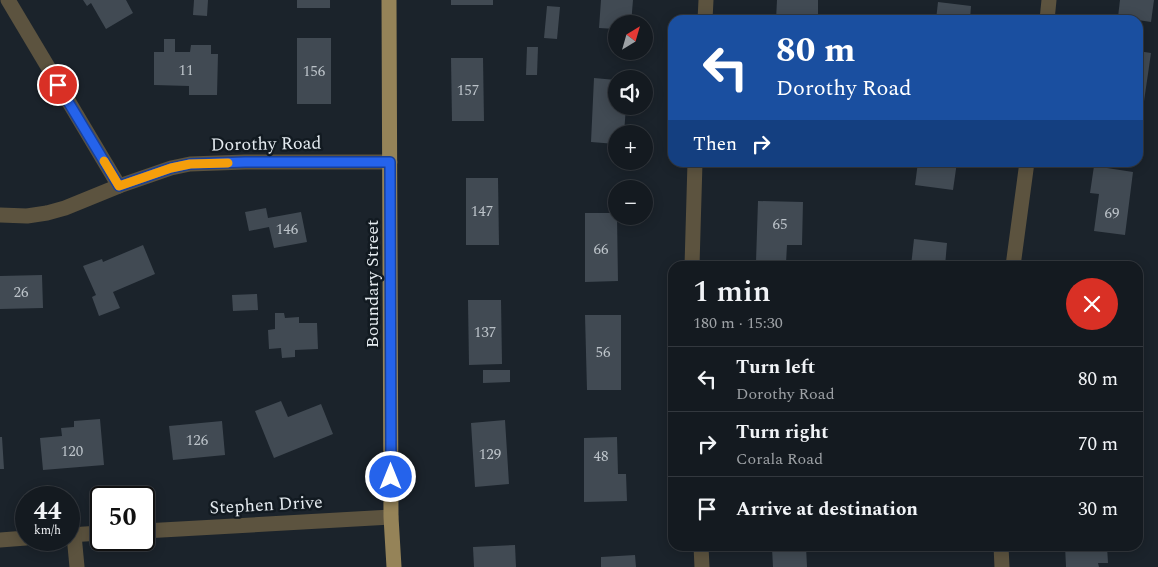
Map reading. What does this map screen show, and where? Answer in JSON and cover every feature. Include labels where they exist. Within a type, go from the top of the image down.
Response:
[{"type":"main road","name":"Boundary Street","points":[[389,0],[391,516],[394,567]]},
{"type":"street","points":[[8,0],[119,186]]},
{"type":"street","points":[[705,15],[706,0]]},
{"type":"street","points":[[1048,15],[1049,0]]},
{"type":"street","name":"Dorothy Road","points":[[0,215],[27,216],[47,213],[171,168],[190,164],[390,162]]},
{"type":"street","points":[[692,261],[695,167]]},
{"type":"street","points":[[1014,261],[1026,167]]},
{"type":"street","name":"Stephen Drive","points":[[155,530],[391,516]]},
{"type":"street","points":[[0,540],[15,539]]},
{"type":"street","points":[[74,551],[77,567]]},
{"type":"street","points":[[701,551],[702,567]]},
{"type":"street","points":[[1001,551],[1002,567]]},
{"type":"building","points":[[83,0],[126,0],[133,13],[106,29],[91,3],[87,6]]},
{"type":"building","points":[[194,0],[208,0],[207,16],[193,15]]},
{"type":"building","points":[[297,0],[330,0],[330,8],[297,8]]},
{"type":"building","points":[[451,0],[493,0],[493,5],[451,5]]},
{"type":"building","points":[[601,0],[633,0],[632,15],[608,15],[608,29],[599,28]]},
{"type":"building","points":[[777,0],[818,0],[818,15],[776,15]]},
{"type":"building","points":[[1120,0],[1154,0],[1151,22],[1143,21],[1143,15],[1118,15]]},
{"type":"building","points":[[938,2],[971,6],[970,15],[937,15]]},
{"type":"building","points":[[547,6],[560,7],[557,39],[544,38]]},
{"type":"building","points":[[297,38],[331,38],[331,104],[297,104]]},
{"type":"building","points":[[164,39],[175,39],[175,52],[190,52],[191,45],[211,45],[211,54],[218,54],[217,95],[189,95],[189,86],[154,85],[154,52],[164,52]]},
{"type":"building","points":[[527,47],[538,47],[537,75],[526,75]]},
{"type":"building","points":[[1143,52],[1151,53],[1143,108]]},
{"type":"building","points":[[451,58],[483,58],[484,121],[452,121]]},
{"type":"building","points":[[594,78],[608,79],[608,115],[625,115],[625,125],[608,125],[608,143],[591,142]]},
{"type":"building","points":[[917,167],[956,167],[953,190],[915,185]]},
{"type":"building","points":[[1094,167],[1133,172],[1125,235],[1094,231],[1099,194],[1090,193]]},
{"type":"building","points":[[466,178],[498,178],[499,245],[466,245]]},
{"type":"building","points":[[758,201],[803,202],[802,245],[787,245],[786,261],[756,261]]},
{"type":"building","points":[[266,208],[268,218],[301,212],[307,242],[274,248],[269,227],[249,231],[245,212]]},
{"type":"building","points":[[585,213],[608,213],[608,225],[617,225],[618,281],[585,282]]},
{"type":"building","points":[[914,239],[947,243],[945,261],[912,261]]},
{"type":"building","points":[[143,245],[155,274],[113,292],[120,308],[99,316],[92,297],[96,295],[83,266],[102,259],[103,262]]},
{"type":"building","points":[[42,275],[43,308],[0,309],[0,276]]},
{"type":"building","points":[[257,294],[258,310],[233,311],[232,295]]},
{"type":"building","points":[[468,300],[501,300],[502,364],[469,365]]},
{"type":"building","points":[[275,313],[284,313],[285,318],[299,317],[299,323],[317,323],[318,349],[295,350],[295,357],[282,358],[281,348],[269,349],[268,330],[275,329]]},
{"type":"building","points":[[585,315],[621,315],[621,390],[587,390]]},
{"type":"building","points":[[483,370],[510,370],[510,382],[483,383]]},
{"type":"building","points":[[281,401],[288,417],[321,404],[333,434],[274,458],[255,411]]},
{"type":"building","points":[[100,419],[104,465],[43,470],[40,438],[62,436],[61,428],[74,427],[74,421]]},
{"type":"building","points":[[505,420],[509,484],[475,487],[471,423]]},
{"type":"building","points":[[222,421],[225,455],[173,460],[169,426]]},
{"type":"building","points":[[0,437],[2,437],[4,469],[0,469]]},
{"type":"building","points":[[617,437],[618,474],[626,474],[627,501],[584,502],[584,438]]},
{"type":"building","points":[[515,545],[516,567],[474,567],[473,547]]},
{"type":"building","points":[[772,551],[806,551],[807,567],[773,567]]},
{"type":"building","points":[[1065,551],[1107,551],[1108,563],[1098,563],[1099,567],[1066,567]]},
{"type":"building","points":[[635,555],[636,567],[601,567],[601,557]]},
{"type":"slow traffic","points":[[104,161],[119,186],[171,168],[190,164],[228,163]]},
{"type":"route","points":[[58,85],[119,186],[171,168],[190,164],[390,162],[391,477]]}]
